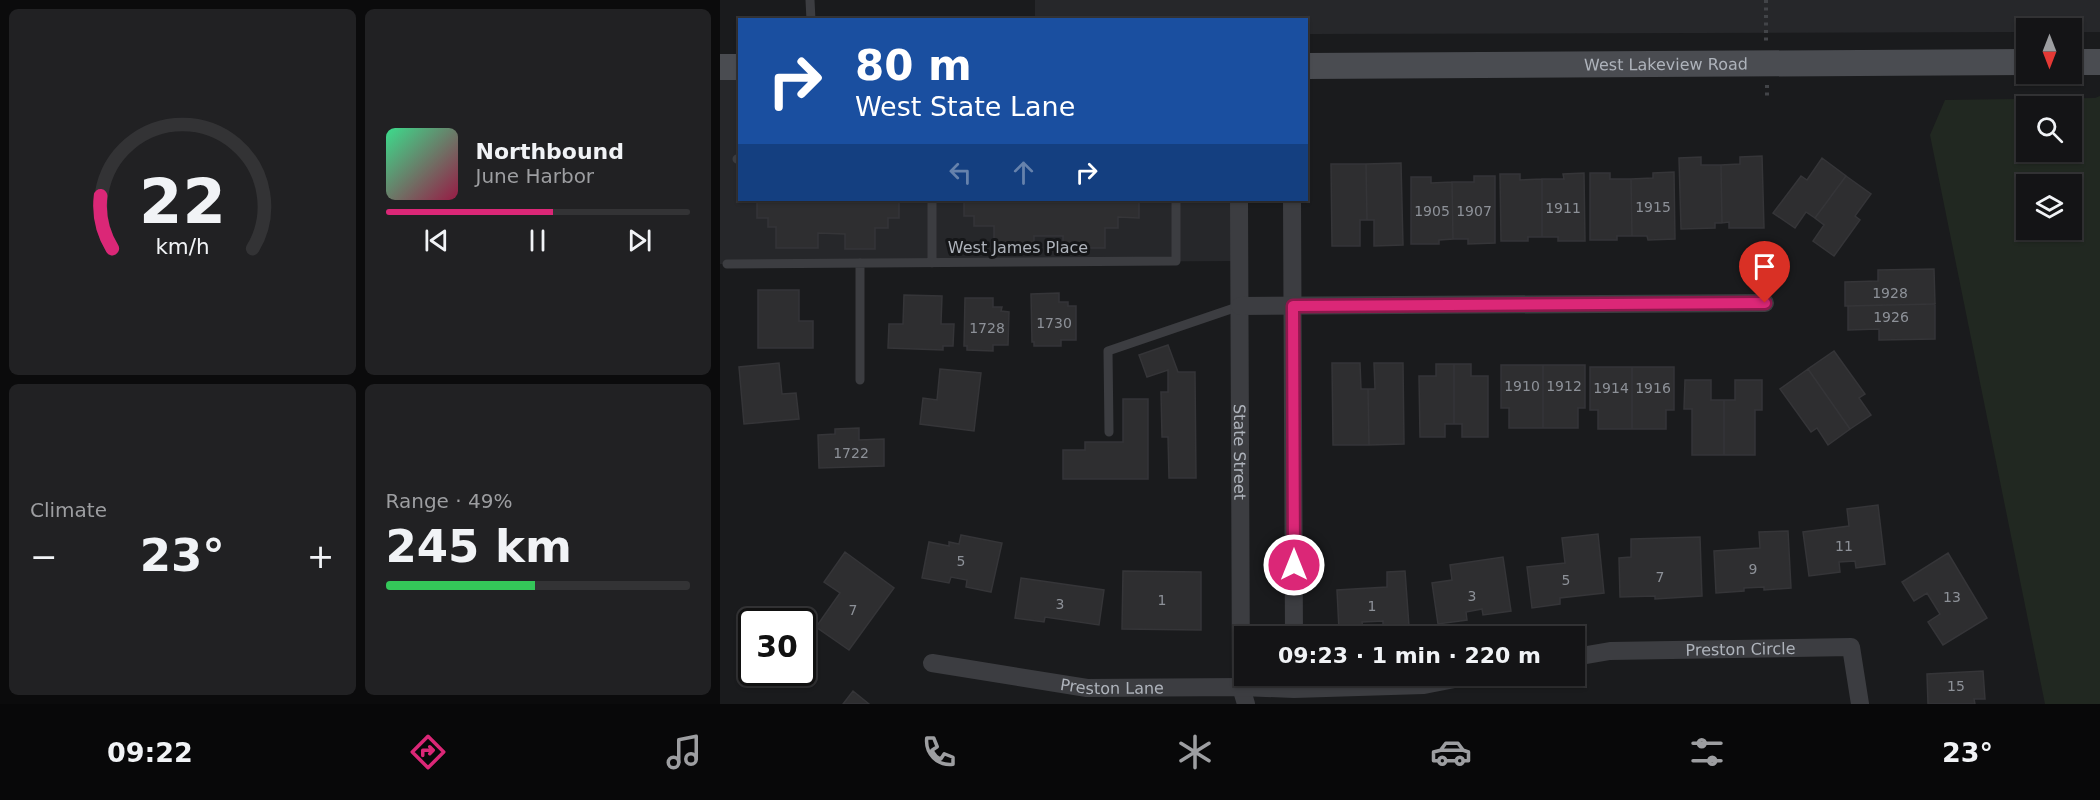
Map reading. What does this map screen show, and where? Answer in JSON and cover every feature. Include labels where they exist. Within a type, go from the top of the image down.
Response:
[{"type":"main road","name":"West Lakeview Road","points":[[1308,66],[2016,62]]},
{"type":"main road","points":[[2082,62],[2100,62]]},
{"type":"main road","points":[[720,67],[738,67]]},
{"type":"street","name":"State Street","points":[[1239,201],[1244,695]]},
{"type":"street","points":[[1292,201],[1294,626]]},
{"type":"street","points":[[1240,306],[1765,303]]},
{"type":"street","name":"Preston Circle","points":[[1585,655],[1610,651],[1851,647],[1860,704]]},
{"type":"street","name":"Preston Lane","points":[[932,663],[1087,688],[1244,695],[1295,689]]},
{"type":"street","points":[[1295,689],[1424,686]]},
{"type":"lane","points":[[810,0],[811,18]]},
{"type":"lane","points":[[932,201],[932,263]]},
{"type":"lane","name":"West James Place","points":[[727,264],[1176,261],[1176,201]]},
{"type":"lane","points":[[860,263],[860,381]]},
{"type":"lane","points":[[1109,432],[1108,351],[1240,306]]},
{"type":"shaded area","points":[[1035,0],[2100,0],[2100,32],[2082,32],[2082,18],[2016,18],[2016,32],[1308,34],[1308,18],[1035,18]]},
{"type":"shaded area","points":[[738,70],[738,201],[1239,201],[1240,261],[720,264],[720,71]]},
{"type":"shaded area","points":[[2100,96],[2100,704],[2045,704],[1930,135],[1945,100],[2016,99],[2016,162],[2082,162],[2082,98]]},
{"type":"building","points":[[1762,156],[1764,228],[1729,228],[1729,222],[1722,223],[1721,165],[1740,164],[1740,157]]},
{"type":"building","points":[[1701,157],[1701,165],[1721,165],[1722,223],[1715,223],[1715,228],[1681,229],[1679,158]]},
{"type":"building","points":[[1822,158],[1846,176],[1815,218],[1806,212],[1795,228],[1773,213],[1801,176],[1807,180]]},
{"type":"building","points":[[1401,163],[1403,245],[1374,246],[1374,220],[1367,220],[1366,164]]},
{"type":"building","points":[[1331,164],[1366,164],[1367,220],[1360,220],[1360,246],[1332,246]]},
{"type":"building","points":[[1674,172],[1675,239],[1648,240],[1647,236],[1632,236],[1631,179],[1653,178],[1653,173]]},
{"type":"building","points":[[1584,173],[1585,241],[1558,241],[1558,237],[1542,237],[1542,179],[1564,179],[1563,174]]},
{"type":"building","points":[[1590,173],[1610,173],[1610,179],[1631,179],[1632,236],[1617,236],[1617,240],[1590,240]]},
{"type":"building","points":[[1500,174],[1520,174],[1520,180],[1542,179],[1542,237],[1528,237],[1528,241],[1501,241]]},
{"type":"building","points":[[1474,176],[1495,176],[1495,243],[1468,244],[1468,239],[1453,239],[1452,182],[1474,182]]},
{"type":"building","points":[[1846,176],[1871,194],[1855,216],[1860,220],[1834,256],[1813,241],[1824,225],[1815,218]]},
{"type":"building","points":[[1411,177],[1431,177],[1431,183],[1452,182],[1453,239],[1439,240],[1439,244],[1411,244]]},
{"type":"building","points":[[757,201],[899,201],[899,218],[888,218],[888,228],[875,228],[875,249],[845,249],[845,234],[818,233],[818,248],[776,248],[776,227],[768,227],[768,218],[757,218]]},
{"type":"building","points":[[964,201],[1139,201],[1139,218],[1118,217],[1118,228],[1105,228],[1105,248],[1063,248],[1063,236],[1034,236],[1034,247],[994,247],[994,226],[974,226],[974,216],[964,216]]},
{"type":"building","points":[[1934,269],[1935,304],[1845,306],[1845,282],[1878,281],[1878,270]]},
{"type":"building","points":[[758,290],[799,290],[799,321],[813,321],[813,348],[758,348]]},
{"type":"building","points":[[1059,293],[1059,302],[1068,302],[1068,306],[1076,306],[1076,340],[1061,340],[1061,346],[1034,346],[1031,294]]},
{"type":"building","points":[[904,295],[942,296],[941,324],[954,324],[953,346],[943,346],[943,350],[888,348],[889,324],[903,324]]},
{"type":"building","points":[[965,298],[993,298],[993,307],[1002,307],[1001,311],[1009,312],[1008,345],[993,345],[993,351],[967,350],[967,346],[964,346]]},
{"type":"building","points":[[1935,304],[1935,339],[1879,340],[1879,329],[1848,330],[1848,306]]},
{"type":"building","points":[[1168,345],[1178,372],[1195,372],[1196,478],[1169,478],[1168,437],[1162,437],[1161,392],[1168,392],[1168,370],[1147,377],[1139,355]]},
{"type":"building","points":[[1834,351],[1865,394],[1859,398],[1871,415],[1850,429],[1808,369]]},
{"type":"building","points":[[779,363],[782,394],[796,393],[799,419],[744,424],[739,367]]},
{"type":"building","points":[[1332,363],[1360,363],[1361,389],[1368,389],[1369,445],[1333,445]]},
{"type":"building","points":[[1374,363],[1403,363],[1404,444],[1369,445],[1368,389],[1375,389]]},
{"type":"building","points":[[1436,364],[1454,364],[1454,424],[1445,424],[1445,437],[1420,437],[1419,376],[1436,376]]},
{"type":"building","points":[[1454,364],[1471,364],[1471,376],[1488,376],[1488,437],[1462,437],[1462,424],[1454,424]]},
{"type":"building","points":[[1501,365],[1543,365],[1543,428],[1509,428],[1509,408],[1501,408]]},
{"type":"building","points":[[1543,365],[1585,365],[1585,408],[1578,408],[1578,428],[1543,428]]},
{"type":"building","points":[[1590,367],[1632,367],[1632,429],[1598,429],[1598,410],[1590,410]]},
{"type":"building","points":[[1632,367],[1674,367],[1674,410],[1666,410],[1666,429],[1632,429]]},
{"type":"building","points":[[940,369],[981,373],[974,431],[920,424],[923,398],[937,400]]},
{"type":"building","points":[[1808,369],[1850,429],[1828,445],[1817,428],[1811,432],[1780,389]]},
{"type":"building","points":[[1685,380],[1711,380],[1711,400],[1724,400],[1724,455],[1692,455],[1692,409],[1684,409]]},
{"type":"building","points":[[1735,380],[1762,380],[1762,410],[1755,410],[1755,455],[1724,455],[1724,400],[1735,400]]},
{"type":"building","points":[[1123,399],[1148,399],[1148,479],[1063,479],[1063,450],[1085,450],[1085,442],[1123,442]]},
{"type":"building","points":[[859,428],[859,440],[884,439],[884,466],[819,468],[818,435],[835,434],[835,429]]},
{"type":"building","points":[[1878,505],[1885,564],[1856,568],[1855,561],[1839,562],[1840,572],[1809,576],[1803,532],[1849,526],[1847,509]]},
{"type":"building","points":[[1788,531],[1791,588],[1764,590],[1764,587],[1744,588],[1744,591],[1716,593],[1714,551],[1760,548],[1759,532]]},
{"type":"building","points":[[1598,534],[1604,593],[1560,598],[1560,604],[1532,608],[1527,567],[1565,563],[1562,538]]},
{"type":"building","points":[[961,535],[1002,543],[991,592],[966,587],[967,580],[951,577],[949,583],[922,578],[929,542],[949,546],[949,542],[959,544]]},
{"type":"building","points":[[1700,537],[1702,596],[1655,599],[1655,596],[1620,597],[1619,558],[1631,557],[1631,539]]},
{"type":"building","points":[[845,552],[894,588],[849,650],[816,627],[840,593],[824,582]]},
{"type":"building","points":[[1948,553],[1987,618],[1943,645],[1928,622],[1940,614],[1927,593],[1914,601],[1902,582]]},
{"type":"building","points":[[1503,557],[1511,611],[1483,615],[1482,609],[1466,612],[1467,620],[1438,624],[1432,583],[1452,580],[1450,565]]},
{"type":"building","points":[[1123,571],[1201,572],[1201,630],[1122,629]]},
{"type":"building","points":[[1405,571],[1409,626],[1383,626],[1383,621],[1362,622],[1363,626],[1339,626],[1337,590],[1387,587],[1387,572]]},
{"type":"building","points":[[1021,578],[1104,590],[1099,625],[1045,617],[1044,622],[1015,618]]},
{"type":"building","points":[[1983,671],[1985,699],[1974,699],[1975,704],[1928,704],[1927,674]]},
{"type":"building","points":[[853,691],[869,704],[843,704]]},
{"type":"route","points":[[1294,565],[1293,306],[1765,303]]}]
